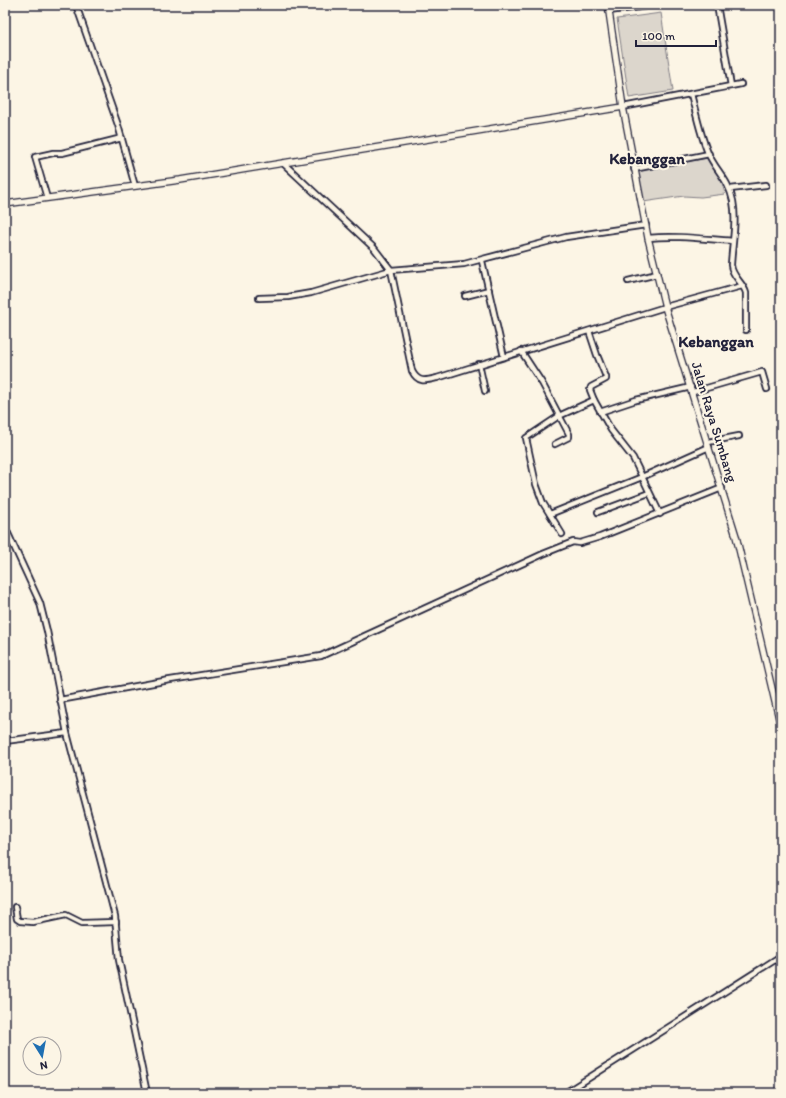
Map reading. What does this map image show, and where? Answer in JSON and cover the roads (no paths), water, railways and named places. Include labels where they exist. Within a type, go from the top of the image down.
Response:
[{"type":"street","points":[[76,5],[122,138],[135,186]]},
{"type":"street","points":[[609,8],[655,5]]},
{"type":"street","points":[[717,5],[731,86]]},
{"type":"street","name":"Jalan Raya Sumbang","points":[[609,8],[622,107],[648,238],[665,307],[709,444],[738,543],[781,727]]},
{"type":"street","points":[[5,204],[180,180],[622,107],[741,84]]},
{"type":"street","points":[[691,94],[709,154],[728,183],[730,189],[734,218],[732,273],[746,293],[746,330]]},
{"type":"street","points":[[47,198],[36,157],[54,152],[62,153],[122,138]]},
{"type":"street","points":[[634,169],[709,154]]},
{"type":"street","points":[[283,163],[374,248],[391,270],[412,371],[416,379],[425,381],[437,378],[665,307],[742,286]]},
{"type":"street","points":[[730,189],[766,185]]},
{"type":"street","points":[[259,298],[288,297],[311,294],[391,270],[464,264],[482,261],[566,237],[646,225]]},
{"type":"street","points":[[648,238],[691,237],[732,242]]},
{"type":"street","points":[[482,261],[504,357]]},
{"type":"street","points":[[628,281],[657,274]]},
{"type":"street","points":[[465,296],[489,290]]},
{"type":"street","points":[[589,331],[606,377],[606,379],[590,388],[594,400],[611,430],[633,458],[660,514]]},
{"type":"street","points":[[520,351],[542,383],[570,436],[556,444]]},
{"type":"street","points":[[479,364],[485,391]]},
{"type":"street","points":[[600,412],[636,400],[692,390],[762,372],[767,389]]},
{"type":"street","points":[[562,534],[543,503],[536,484],[526,438],[559,416],[594,400]]},
{"type":"street","points":[[550,514],[642,477],[709,444],[739,436]]},
{"type":"street","points":[[60,700],[164,681],[316,658],[511,567],[573,542],[580,543],[660,514],[722,488]]},
{"type":"street","points":[[598,512],[649,493]]},
{"type":"street","points":[[5,527],[40,603],[67,733],[116,922],[119,960],[147,1093]]},
{"type":"street","points":[[5,741],[67,733]]},
{"type":"street","points":[[15,907],[17,919],[20,922],[33,922],[66,915],[82,923],[116,922]]},
{"type":"street","points":[[565,1093],[781,956]]},
{"type":"district","name":"Kebanggan","points":[[647,158]]},
{"type":"district","name":"Kebanggan","points":[[716,341]]}]
